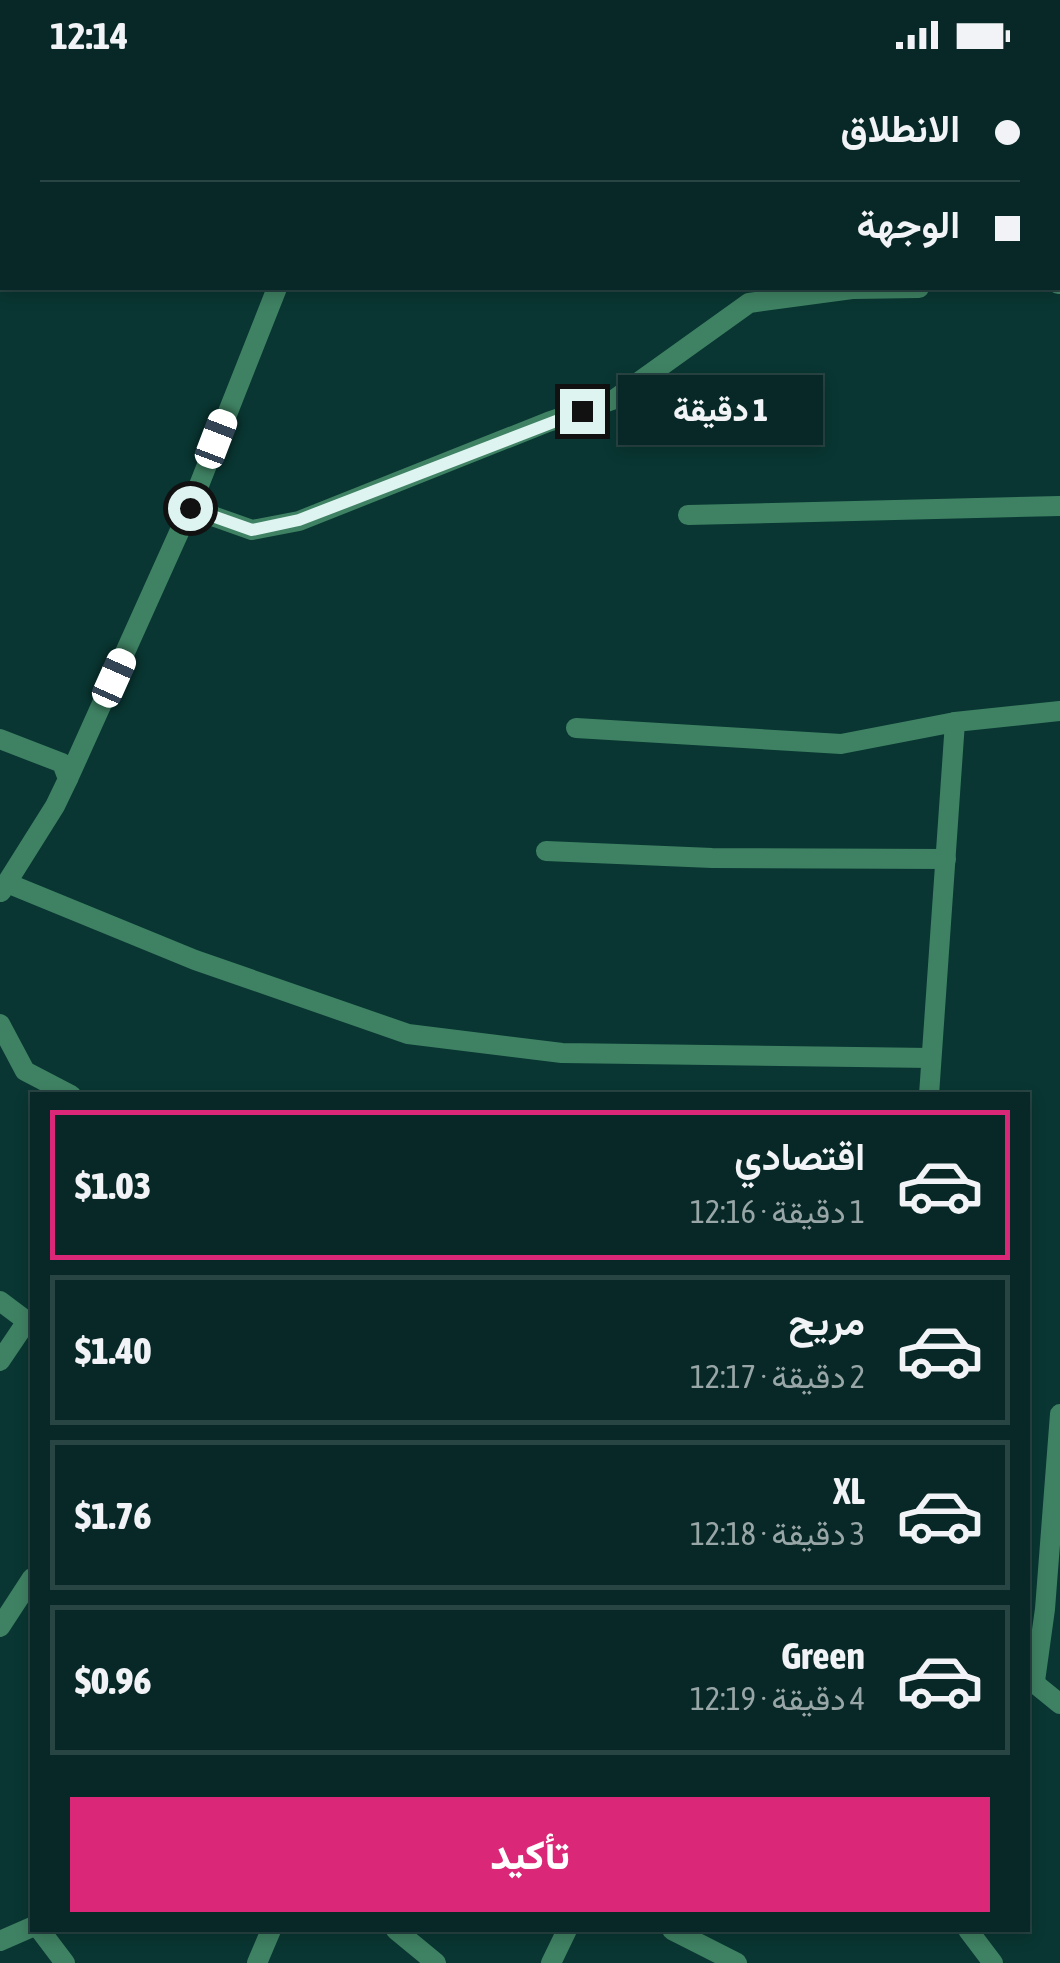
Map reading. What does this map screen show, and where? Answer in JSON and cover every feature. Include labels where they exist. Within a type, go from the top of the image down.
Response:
[{"type":"street","points":[[274,290],[190,508],[56,806],[3,889],[408,1034],[562,1053],[930,1058]]},
{"type":"street","points":[[190,508],[252,530],[299,520],[548,422],[615,400],[746,296],[837,290]]},
{"type":"street","points":[[688,515],[1060,506]]},
{"type":"street","points":[[576,728],[840,744],[955,722],[1060,711]]},
{"type":"street","points":[[929,1092],[955,722]]},
{"type":"street","points":[[0,740],[62,763],[68,779]]},
{"type":"street","points":[[546,851],[712,858],[946,859]]},
{"type":"street","points":[[0,1024],[25,1071],[66,1092]]},
{"type":"street","points":[[0,1301],[30,1323],[0,1361]]},
{"type":"street","points":[[1060,1414],[1046,1609],[1031,1680],[1060,1704]]},
{"type":"street","points":[[0,1627],[30,1581]]},
{"type":"street","points":[[0,1941],[30,1928]]},
{"type":"street","points":[[42,1932],[65,1963]]},
{"type":"street","points":[[257,1963],[270,1932]]},
{"type":"street","points":[[398,1932],[436,1963]]},
{"type":"street","points":[[552,1963],[566,1932]]},
{"type":"street","points":[[676,1932],[737,1963]]},
{"type":"street","points":[[970,1932],[994,1963]]},
{"type":"route","points":[[190,508],[252,530],[299,520],[582,411]]}]
